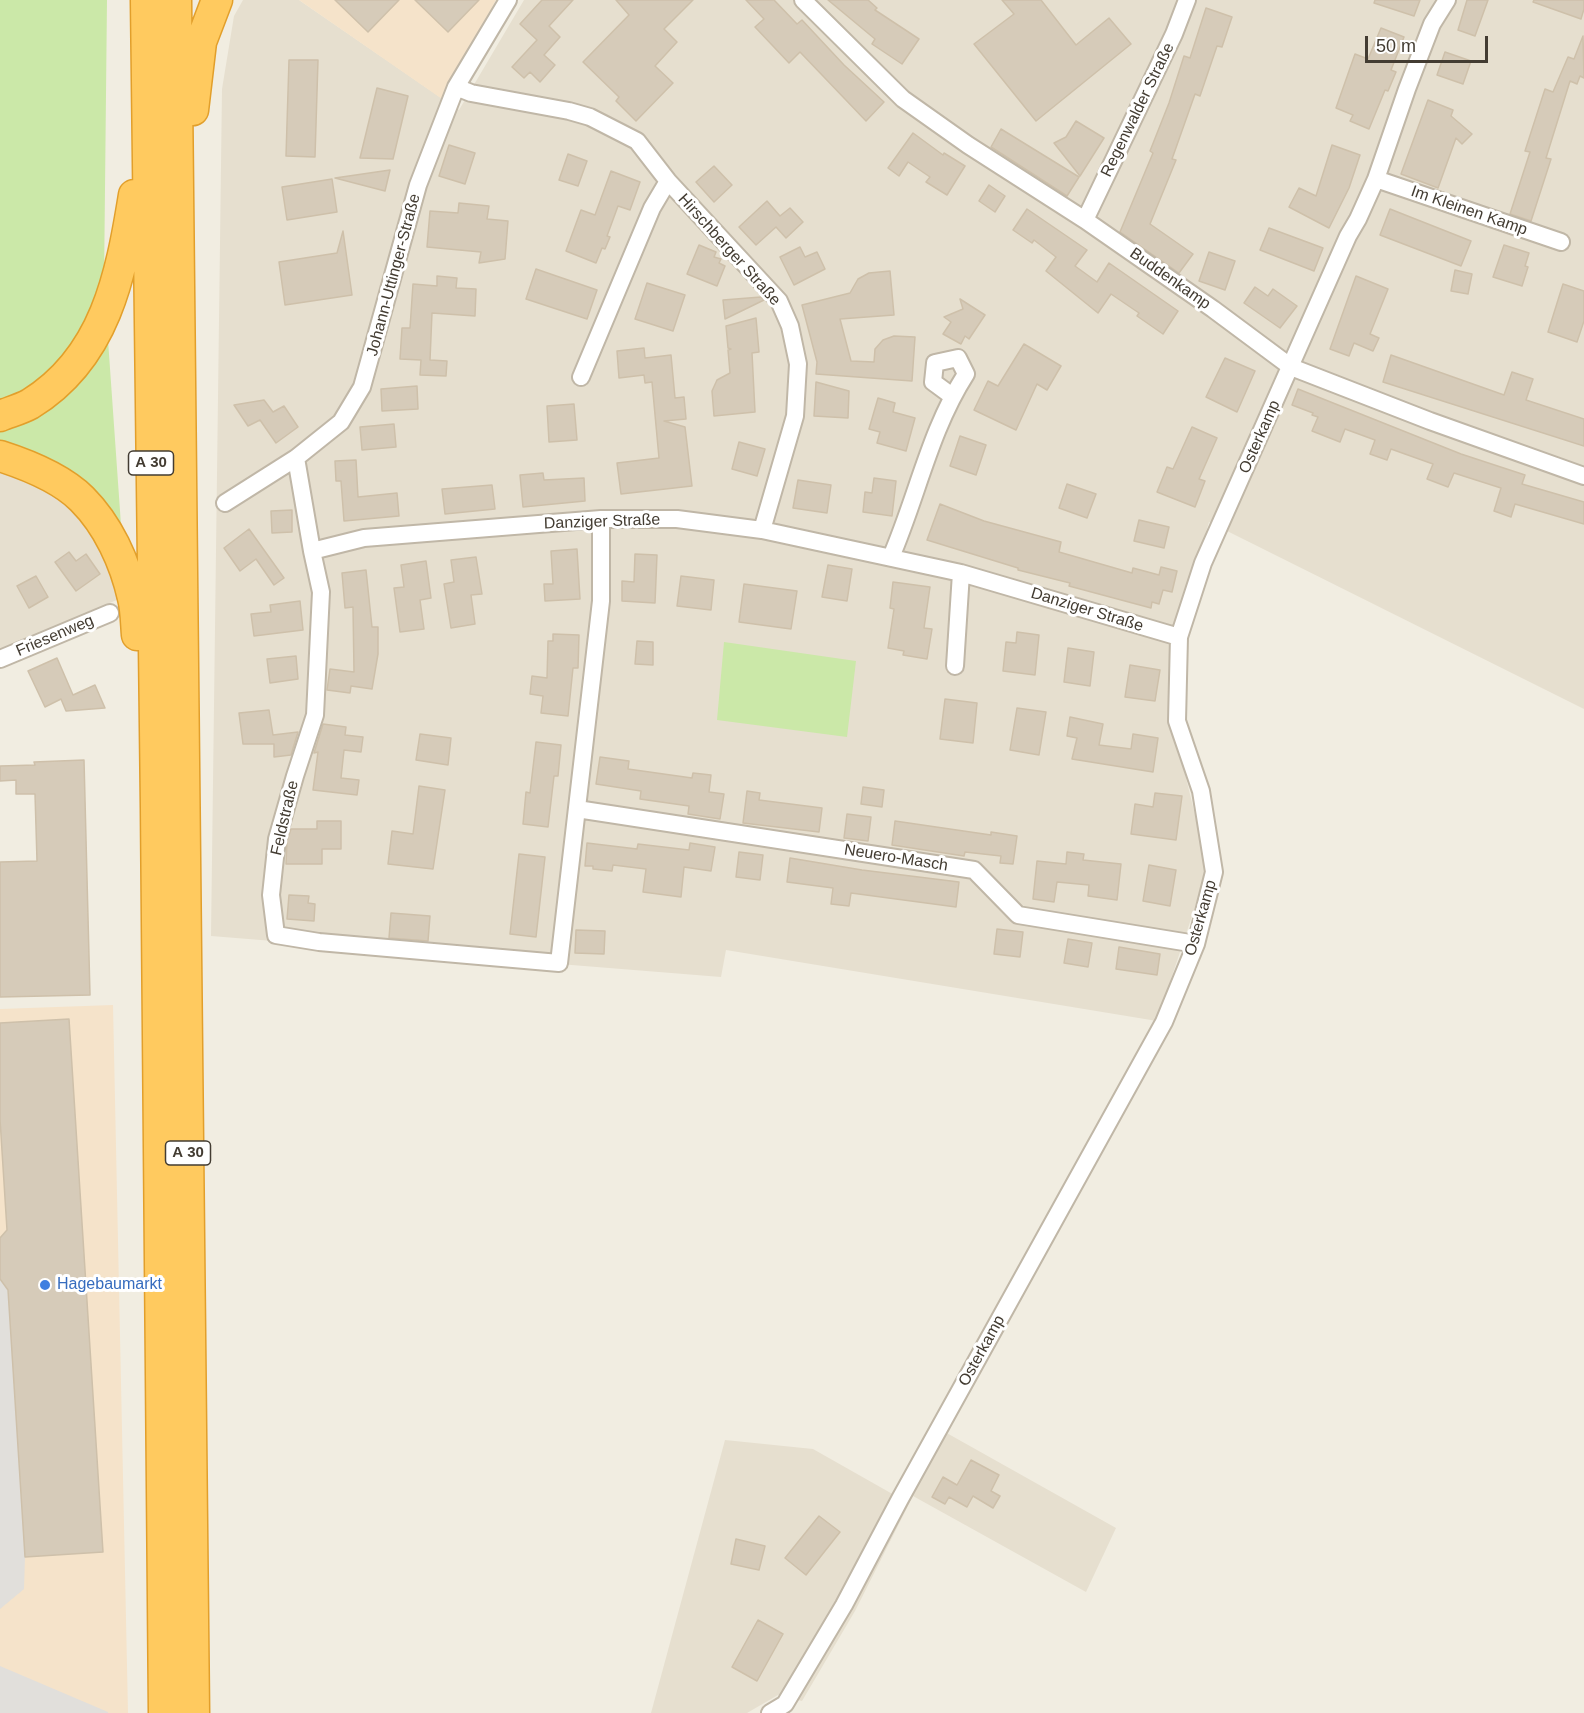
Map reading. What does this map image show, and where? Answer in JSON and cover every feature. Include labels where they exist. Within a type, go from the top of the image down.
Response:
[{"type":"highway","name":"A 30","points":[[146,0],[164,1713]]},
{"type":"highway","name":"A 30","points":[[176,0],[194,1713]]},
{"type":"highway","points":[[178,244],[201,42],[217,0]]},
{"type":"highway","points":[[0,416],[29,405],[67,375],[94,341],[116,283],[129,230],[147,118]]},
{"type":"highway","points":[[0,456],[25,464],[81,498],[99,520],[120,556],[134,598],[156,808]]},
{"type":"street","name":"Johann-Uttinger-Straße","points":[[225,502],[296,458],[342,422],[362,387],[418,184],[456,87],[508,0]]},
{"type":"street","name":"Buddenkamp","points":[[803,0],[903,99],[968,145],[1085,220],[1213,309],[1291,367],[1430,421],[1584,476]]},
{"type":"street","name":"Regenwalder Straße","points":[[1085,220],[1174,34],[1187,0]]},
{"type":"street","name":"Osterkamp","points":[[770,1713],[785,1704],[844,1605],[900,1499],[1164,1022],[1197,944],[1214,872],[1200,790],[1177,721],[1179,637],[1203,563],[1348,236],[1376,179],[1432,24],[1447,0]]},
{"type":"street","name":"Hirschberger Straße","points":[[456,87],[471,93],[590,117],[637,141],[668,181],[779,301],[790,326],[798,364],[795,416],[762,530]]},
{"type":"street","name":"Im Kleinen Kamp","points":[[1376,179],[1561,242]]},
{"type":"street","name":"Hirschberger Straße","points":[[581,377],[652,208],[668,181]]},
{"type":"street","points":[[891,557],[952,396]]},
{"type":"street","name":"Feldstraße","points":[[296,458],[321,592],[315,715],[277,839],[271,895],[276,935],[319,942],[559,963],[576,809]]},
{"type":"street","name":"Danziger Straße","points":[[312,550],[364,538],[601,519],[676,519],[762,530],[961,573],[1179,637]]},
{"type":"street","points":[[576,809],[601,601],[601,519]]},
{"type":"street","points":[[955,666],[961,573]]},
{"type":"street","name":"Friesenweg","points":[[0,659],[110,613]]},
{"type":"street","name":"Neuero-Masch","points":[[576,809],[974,870],[1018,915],[1197,944]]},
{"type":"shaded area","points":[[243,0],[299,0],[459,110],[524,0],[1584,0],[1584,709],[1209,522],[1172,645],[1174,729],[1208,868],[1157,1021],[726,950],[721,977],[211,936],[222,89],[234,16]]},
{"type":"shaded area","points":[[299,0],[496,0],[442,99]]},
{"type":"shaded area","points":[[0,463],[42,479],[95,525],[126,596],[0,650]]},
{"type":"shaded area","points":[[113,1005],[128,1713],[0,1713],[0,1009]]},
{"type":"shaded area","points":[[0,1279],[8,1290],[25,1557],[24,1589],[0,1609]]},
{"type":"shaded area","points":[[936,1427],[1116,1528],[1086,1592],[913,1496],[855,1611],[802,1701],[778,1695],[747,1713],[651,1713],[725,1440],[813,1449],[896,1496]]},
{"type":"shaded area","points":[[0,1666],[108,1712],[108,1713],[0,1713]]},
{"type":"green space","points":[[0,0],[107,0],[104,283],[126,596],[95,525],[42,479],[0,462]]},
{"type":"green space","points":[[724,642],[856,661],[847,737],[717,720]]},
{"type":"building","points":[[335,0],[399,0],[368,32]]},
{"type":"building","points":[[415,0],[479,0],[448,32]]},
{"type":"building","points":[[542,0],[573,0],[549,26],[560,37],[544,55],[555,65],[540,82],[530,72],[524,78],[512,67],[537,40],[520,24]]},
{"type":"building","points":[[616,0],[693,0],[664,29],[677,42],[655,66],[673,83],[636,121],[616,101],[619,97],[583,62],[629,15]]},
{"type":"building","points":[[746,0],[774,0],[797,24],[802,20],[844,65],[884,102],[866,121],[800,52],[789,63],[755,27],[764,19]]},
{"type":"building","points":[[828,0],[868,0],[877,8],[875,10],[919,39],[902,64],[872,44],[875,39]]},
{"type":"building","points":[[1002,0],[1041,0],[1076,45],[1109,18],[1131,44],[1036,121],[974,44],[1014,14]]},
{"type":"building","points":[[1375,0],[1420,0],[1414,16],[1374,3]]},
{"type":"building","points":[[1467,0],[1488,0],[1475,36],[1458,30]]},
{"type":"building","points":[[1534,0],[1584,0],[1584,9],[1581,19],[1533,2]]},
{"type":"building","points":[[1206,8],[1232,17],[1222,47],[1217,46],[1200,96],[1195,94],[1172,159],[1176,160],[1150,224],[1193,254],[1179,273],[1120,232],[1153,153],[1150,151],[1184,56],[1190,58]]},
{"type":"building","points":[[1381,28],[1404,37],[1391,70],[1396,72],[1388,91],[1385,90],[1369,129],[1350,121],[1353,115],[1336,108],[1355,54],[1368,59]]},
{"type":"building","points":[[1583,36],[1584,78],[1580,76],[1577,84],[1570,81],[1546,158],[1551,159],[1531,221],[1510,214],[1530,152],[1525,151],[1545,89],[1553,92],[1568,57],[1574,59]]},
{"type":"building","points":[[1445,52],[1471,61],[1463,84],[1437,75]]},
{"type":"building","points":[[289,60],[318,60],[315,157],[286,156]]},
{"type":"building","points":[[377,88],[408,96],[393,159],[360,158]]},
{"type":"building","points":[[1428,100],[1453,110],[1451,116],[1472,134],[1462,144],[1456,138],[1438,188],[1401,174]]},
{"type":"building","points":[[1076,121],[1104,138],[1080,176],[1054,143],[1066,137]]},
{"type":"building","points":[[1001,129],[1079,177],[1067,196],[991,147]]},
{"type":"building","points":[[913,133],[943,155],[944,153],[965,166],[947,195],[926,182],[930,177],[908,162],[899,176],[888,168]]},
{"type":"building","points":[[449,145],[475,153],[465,184],[439,176]]},
{"type":"building","points":[[1332,145],[1360,155],[1349,188],[1329,228],[1289,207],[1299,188],[1316,196]]},
{"type":"building","points":[[568,154],[587,161],[578,186],[559,180]]},
{"type":"building","points":[[714,166],[732,185],[714,202],[696,182]]},
{"type":"building","points":[[390,170],[385,191],[335,178]]},
{"type":"building","points":[[611,171],[640,182],[630,210],[618,206],[607,236],[610,237],[605,249],[602,248],[596,263],[566,251],[581,210],[595,215]]},
{"type":"building","points":[[332,179],[337,212],[287,220],[282,187]]},
{"type":"building","points":[[989,185],[1005,196],[995,212],[979,201]]},
{"type":"building","points":[[767,201],[780,216],[790,208],[803,222],[786,238],[776,227],[756,245],[739,227]]},
{"type":"building","points":[[459,203],[489,206],[487,219],[508,221],[505,259],[479,263],[481,252],[427,247],[430,211],[458,213]]},
{"type":"building","points":[[1027,209],[1087,250],[1075,266],[1097,282],[1109,263],[1178,311],[1163,334],[1137,316],[1139,313],[1111,294],[1098,313],[1046,271],[1056,257],[1034,240],[1032,243],[1013,230]]},
{"type":"building","points":[[1390,209],[1471,241],[1461,266],[1380,235]]},
{"type":"building","points":[[1269,228],[1323,248],[1314,271],[1260,250]]},
{"type":"building","points":[[343,231],[352,295],[285,305],[279,262],[337,253]]},
{"type":"building","points":[[699,245],[716,252],[714,257],[721,259],[719,263],[725,266],[717,286],[687,274]]},
{"type":"building","points":[[1504,245],[1529,253],[1525,266],[1528,267],[1522,286],[1493,277]]},
{"type":"building","points":[[800,247],[805,257],[817,252],[825,269],[794,285],[780,257]]},
{"type":"building","points":[[1209,252],[1235,261],[1225,290],[1199,281]]},
{"type":"building","points":[[536,269],[597,290],[587,319],[526,299]]},
{"type":"building","points":[[1455,270],[1472,274],[1468,294],[1451,291]]},
{"type":"building","points":[[890,271],[894,315],[840,319],[851,361],[874,362],[875,349],[883,340],[894,336],[915,337],[912,381],[816,374],[817,362],[802,305],[850,293],[858,279],[869,273]]},
{"type":"building","points":[[437,276],[457,278],[456,288],[476,289],[475,316],[432,313],[430,360],[447,361],[446,376],[420,375],[421,360],[400,359],[402,328],[410,328],[413,284],[437,286]]},
{"type":"building","points":[[1356,276],[1388,289],[1370,334],[1379,338],[1373,351],[1354,343],[1349,356],[1330,349]]},
{"type":"building","points":[[647,283],[685,295],[673,331],[635,319]]},
{"type":"building","points":[[1563,284],[1584,291],[1584,321],[1577,342],[1548,332]]},
{"type":"building","points":[[1255,287],[1268,296],[1273,289],[1297,306],[1280,328],[1244,303]]},
{"type":"building","points":[[761,297],[764,300],[725,319],[723,300]]},
{"type":"building","points":[[960,299],[985,315],[969,339],[965,336],[961,344],[943,334],[951,322],[944,317],[963,309]]},
{"type":"building","points":[[756,318],[759,352],[752,353],[755,412],[714,416],[712,391],[717,380],[730,373],[728,350],[731,349],[728,348],[726,326]]},
{"type":"building","points":[[1024,344],[1061,366],[1047,390],[1037,384],[1016,430],[974,410],[988,381],[998,386]]},
{"type":"building","points":[[644,348],[645,358],[671,355],[675,398],[684,397],[686,419],[664,421],[685,427],[692,486],[621,494],[617,463],[659,458],[652,382],[645,383],[644,375],[619,378],[617,351]]},
{"type":"building","points":[[1391,355],[1504,395],[1512,372],[1533,379],[1526,400],[1584,419],[1584,446],[1383,382]]},
{"type":"building","points":[[1225,358],[1255,371],[1237,412],[1206,397]]},
{"type":"building","points":[[816,382],[849,391],[848,418],[814,416]]},
{"type":"building","points":[[417,386],[418,409],[382,411],[381,389]]},
{"type":"building","points":[[1298,389],[1461,454],[1525,475],[1522,484],[1584,502],[1584,524],[1515,504],[1511,517],[1494,511],[1501,488],[1454,473],[1448,487],[1427,479],[1433,464],[1391,449],[1387,460],[1370,454],[1375,440],[1345,429],[1340,442],[1312,431],[1318,417],[1292,405]]},
{"type":"building","points":[[878,398],[895,403],[893,412],[915,418],[906,451],[877,443],[880,432],[869,429]]},
{"type":"building","points":[[264,400],[273,412],[284,406],[298,427],[276,443],[260,420],[248,426],[234,405]]},
{"type":"building","points":[[574,404],[577,440],[549,442],[547,406]]},
{"type":"building","points":[[394,424],[396,447],[362,450],[360,427]]},
{"type":"building","points":[[1192,427],[1217,438],[1199,479],[1205,481],[1195,507],[1157,492],[1167,467],[1173,469]]},
{"type":"building","points":[[960,436],[986,445],[976,475],[950,466]]},
{"type":"building","points":[[739,442],[765,449],[757,476],[732,469]]},
{"type":"building","points":[[356,460],[358,497],[397,493],[399,516],[344,521],[341,481],[336,481],[335,461]]},
{"type":"building","points":[[543,473],[544,480],[584,478],[585,501],[523,507],[520,475]]},
{"type":"building","points":[[874,478],[896,481],[892,516],[863,512],[865,492],[872,493]]},
{"type":"building","points":[[798,480],[831,485],[827,513],[793,508]]},
{"type":"building","points":[[1067,484],[1096,494],[1087,518],[1059,508]]},
{"type":"building","points":[[492,485],[495,509],[445,514],[442,489]]},
{"type":"building","points":[[940,504],[984,521],[1061,542],[1059,552],[1132,573],[1133,568],[1159,575],[1161,567],[1177,571],[1172,592],[1163,590],[1159,604],[1152,602],[1151,608],[1069,586],[1070,583],[1018,570],[1018,568],[927,540]]},
{"type":"building","points":[[292,510],[292,532],[272,533],[271,511]]},
{"type":"building","points":[[1139,520],[1169,527],[1164,548],[1134,541]]},
{"type":"building","points":[[249,529],[284,578],[274,585],[256,559],[240,571],[224,548]]},
{"type":"building","points":[[577,549],[580,599],[545,601],[544,584],[553,584],[551,551]]},
{"type":"building","points":[[69,552],[76,561],[86,554],[100,574],[76,591],[55,562]]},
{"type":"building","points":[[635,554],[657,555],[655,603],[622,601],[622,581],[634,582]]},
{"type":"building","points":[[476,557],[482,594],[471,595],[475,624],[451,628],[444,584],[454,582],[451,560]]},
{"type":"building","points":[[426,561],[431,598],[420,600],[424,629],[400,632],[394,588],[404,587],[401,565]]},
{"type":"building","points":[[828,565],[852,569],[847,601],[822,597]]},
{"type":"building","points":[[366,570],[372,627],[378,627],[378,654],[372,689],[351,686],[350,693],[327,690],[330,669],[354,672],[353,607],[345,608],[342,573]]},
{"type":"building","points":[[36,576],[48,597],[29,608],[17,586]]},
{"type":"building","points":[[681,576],[714,580],[711,610],[677,606]]},
{"type":"building","points":[[893,582],[930,587],[924,628],[932,629],[927,659],[903,655],[904,651],[888,648],[894,609],[890,608]]},
{"type":"building","points":[[744,584],[797,591],[791,629],[739,622]]},
{"type":"building","points":[[300,601],[303,630],[254,636],[251,614],[271,612],[270,605]]},
{"type":"building","points":[[1017,632],[1039,635],[1035,675],[1003,671],[1006,642],[1016,643]]},
{"type":"building","points":[[553,634],[579,635],[578,668],[573,668],[568,716],[541,713],[543,696],[530,694],[532,676],[547,678],[548,641],[553,641]]},
{"type":"building","points":[[637,641],[653,642],[653,665],[635,664]]},
{"type":"building","points":[[1068,648],[1094,652],[1090,686],[1064,682]]},
{"type":"building","points":[[296,656],[298,679],[270,683],[267,659]]},
{"type":"building","points":[[57,658],[73,695],[95,685],[105,708],[66,711],[61,699],[45,707],[28,671]]},
{"type":"building","points":[[1130,665],[1160,670],[1155,701],[1125,697]]},
{"type":"building","points":[[945,699],[977,703],[973,743],[940,739]]},
{"type":"building","points":[[1017,708],[1046,712],[1039,755],[1010,750]]},
{"type":"building","points":[[269,710],[273,735],[298,732],[291,755],[274,757],[274,744],[243,744],[239,713]]},
{"type":"building","points":[[1070,717],[1103,724],[1099,745],[1131,749],[1133,734],[1158,738],[1153,772],[1072,759],[1077,738],[1067,736]]},
{"type":"building","points":[[323,724],[346,727],[345,735],[363,737],[361,752],[344,750],[341,778],[359,780],[357,795],[313,790],[318,752],[314,753]]},
{"type":"building","points":[[420,734],[451,738],[448,765],[416,760]]},
{"type":"building","points":[[536,742],[561,745],[558,776],[554,776],[548,827],[523,824],[526,792],[530,793]]},
{"type":"building","points":[[600,757],[629,761],[628,769],[692,778],[693,773],[711,775],[709,792],[724,794],[720,819],[688,814],[689,806],[640,799],[641,791],[596,784]]},
{"type":"building","points":[[84,760],[90,995],[0,997],[0,862],[37,861],[35,794],[16,794],[16,780],[0,781],[0,766]]},
{"type":"building","points":[[419,786],[445,790],[433,869],[388,864],[392,831],[413,834]]},
{"type":"building","points":[[863,787],[884,790],[882,807],[861,804]]},
{"type":"building","points":[[747,791],[760,793],[759,800],[822,808],[819,832],[743,823]]},
{"type":"building","points":[[1155,793],[1182,796],[1176,840],[1131,834],[1135,804],[1153,807]]},
{"type":"building","points":[[847,814],[871,817],[868,841],[844,838]]},
{"type":"building","points":[[317,821],[341,821],[341,849],[322,849],[322,864],[286,864],[287,841],[291,829],[317,829]]},
{"type":"building","points":[[895,821],[991,835],[991,832],[1017,836],[1013,864],[1000,863],[1001,856],[965,852],[964,856],[892,845]]},
{"type":"building","points":[[587,843],[637,849],[638,844],[689,850],[690,843],[715,847],[711,871],[684,867],[681,897],[643,892],[646,869],[613,865],[612,871],[585,866]]},
{"type":"building","points":[[739,852],[763,855],[760,880],[736,877]]},
{"type":"building","points":[[1067,852],[1084,854],[1083,860],[1121,864],[1117,900],[1088,896],[1089,885],[1057,882],[1054,902],[1033,899],[1037,861],[1066,864]]},
{"type":"building","points":[[519,854],[545,857],[536,937],[510,934]]},
{"type":"building","points":[[790,858],[959,882],[956,907],[851,893],[849,906],[831,904],[833,888],[787,882]]},
{"type":"building","points":[[1149,865],[1176,870],[1170,906],[1143,901]]},
{"type":"building","points":[[289,895],[309,896],[308,903],[315,904],[314,921],[287,919]]},
{"type":"building","points":[[391,913],[430,916],[428,941],[389,938]]},
{"type":"building","points":[[997,929],[1023,932],[1020,957],[994,954]]},
{"type":"building","points":[[576,930],[605,931],[604,954],[575,953]]},
{"type":"building","points":[[1068,939],[1092,943],[1088,967],[1064,963]]},
{"type":"building","points":[[1119,947],[1160,954],[1157,975],[1116,969]]},
{"type":"building","name":"Hagebaumarkt","points":[[69,1019],[103,1552],[25,1557],[8,1290],[0,1279],[0,1238],[7,1230],[0,1119],[0,1023]]},
{"type":"building","points":[[971,1460],[999,1475],[991,1491],[1000,1496],[993,1508],[973,1496],[967,1507],[949,1497],[945,1504],[932,1497],[943,1477],[957,1485]]},
{"type":"building","points":[[819,1516],[840,1532],[806,1575],[785,1558]]},
{"type":"building","points":[[736,1539],[765,1546],[759,1570],[731,1564]]},
{"type":"building","points":[[758,1620],[783,1634],[757,1681],[732,1667]]},
{"type":"place","name":"Hagebaumarkt","points":[[45,1285]]}]
